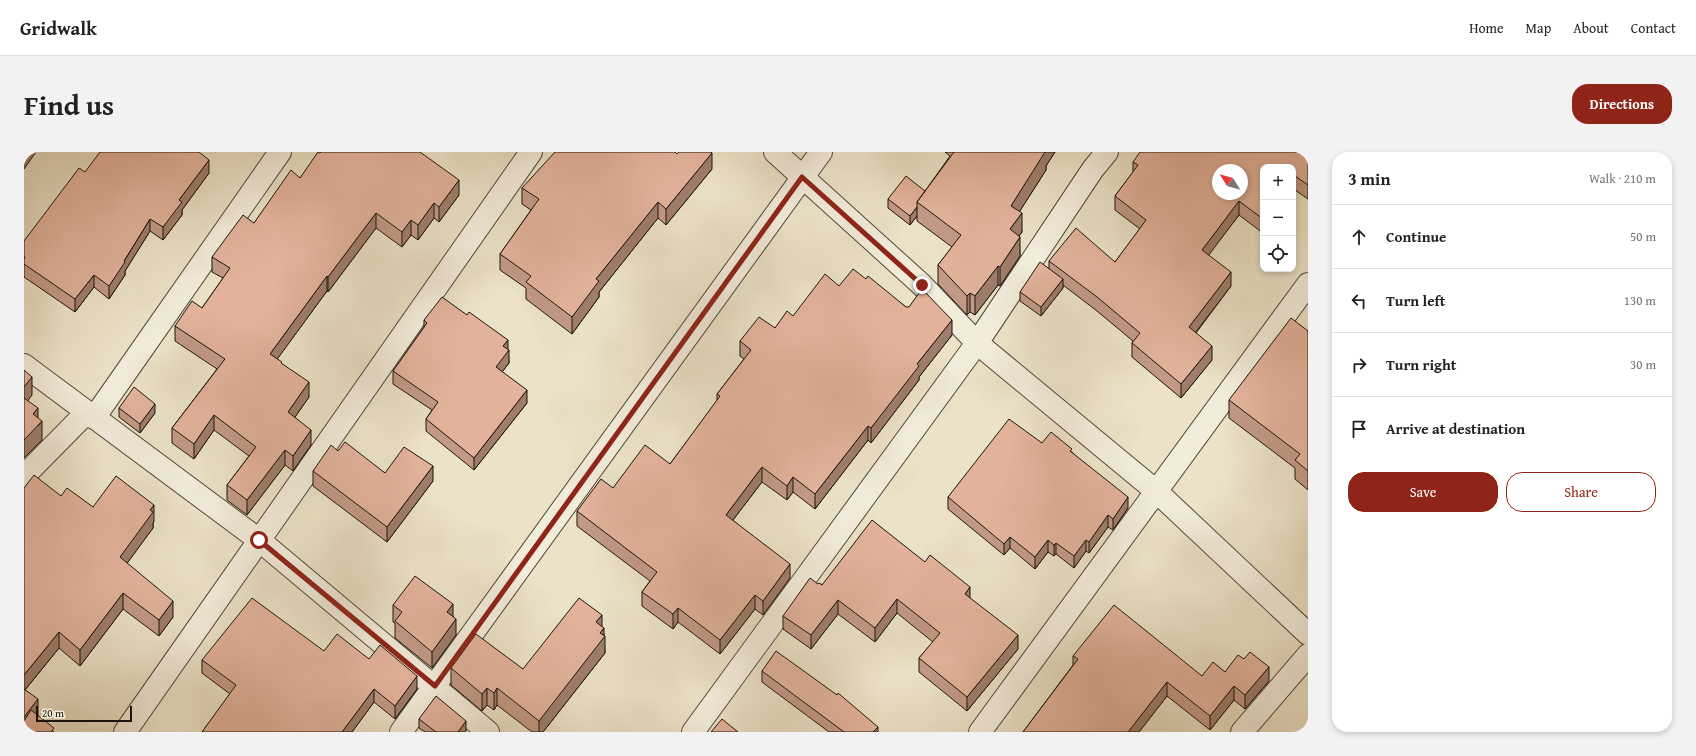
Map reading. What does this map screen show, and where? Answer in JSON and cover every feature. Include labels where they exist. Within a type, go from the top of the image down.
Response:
[{"type":"street","points":[[24,476],[90,415],[280,152]]},
{"type":"street","points":[[125,732],[531,152]]},
{"type":"street","points":[[775,152],[922,285],[977,343],[1156,491],[1308,634]]},
{"type":"street","points":[[400,732],[435,686],[820,152]]},
{"type":"street","points":[[693,732],[977,343],[1093,169],[1106,152]]},
{"type":"street","points":[[980,732],[1308,284]]},
{"type":"street","points":[[24,365],[259,540],[488,732]]},
{"type":"street","points":[[1242,732],[1308,655]]},
{"type":"building","points":[[100,152],[199,152],[209,160],[179,200],[182,202],[163,227],[150,219],[109,286],[94,275],[75,299],[24,264],[24,241],[79,168],[85,172]]},
{"type":"building","points":[[318,152],[420,152],[459,180],[439,207],[434,203],[418,225],[411,220],[402,232],[376,213],[328,277],[327,276],[270,354],[309,382],[288,412],[311,430],[293,456],[285,450],[247,500],[227,485],[256,447],[214,415],[194,444],[172,428],[225,359],[175,326],[192,301],[202,308],[230,268],[212,257],[243,215],[254,223],[291,170],[300,178]]},
{"type":"building","points":[[555,152],[675,152],[677,154],[679,152],[712,153],[666,209],[658,202],[596,279],[599,281],[572,317],[526,282],[531,276],[500,254],[539,199],[522,188]]},
{"type":"building","points":[[954,152],[1045,152],[1011,206],[1022,213],[1010,229],[1020,237],[1000,267],[998,266],[975,296],[970,293],[967,296],[938,265],[961,235],[917,202]]},
{"type":"building","points":[[1140,152],[1308,152],[1308,185],[1296,177],[1296,164],[1260,164],[1260,217],[1239,201],[1202,250],[1231,272],[1189,327],[1212,346],[1181,384],[1132,343],[1140,333],[1097,297],[1049,261],[1076,228],[1115,262],[1146,220],[1115,196],[1138,165],[1133,162]]},
{"type":"building","points":[[906,176],[925,191],[917,202],[917,207],[910,216],[888,199]]},
{"type":"building","points":[[1040,262],[1063,279],[1041,307],[1020,292]]},
{"type":"building","points":[[853,269],[866,279],[868,276],[906,307],[909,307],[922,289],[952,320],[917,364],[919,366],[871,428],[868,426],[815,494],[793,477],[787,486],[762,467],[726,515],[790,564],[763,601],[755,595],[720,640],[678,608],[673,614],[642,592],[657,572],[577,511],[601,479],[613,488],[645,445],[670,464],[720,396],[717,394],[751,350],[740,341],[759,317],[775,328],[787,311],[793,316],[825,274],[839,286]]},
{"type":"building","points":[[442,297],[467,315],[469,312],[508,340],[503,346],[509,350],[496,367],[527,390],[474,458],[426,419],[438,402],[393,371],[427,323],[424,320]]},
{"type":"building","points":[[1291,318],[1308,331],[1308,471],[1295,460],[1300,454],[1229,400]]},
{"type":"building","points":[[24,370],[32,377],[24,387]]},
{"type":"building","points":[[134,387],[155,404],[140,424],[119,408]]},
{"type":"building","points":[[24,398],[38,408],[33,414],[42,421],[24,440]]},
{"type":"building","points":[[1009,419],[1042,443],[1051,432],[1072,449],[1070,451],[1128,497],[1113,519],[1108,515],[1089,542],[1086,540],[1074,556],[1056,543],[1054,545],[1048,540],[1035,557],[1010,537],[1004,544],[948,497]]},
{"type":"building","points":[[345,442],[385,473],[404,447],[433,466],[387,527],[313,471],[331,445],[338,451]]},
{"type":"building","points":[[34,475],[61,496],[67,488],[93,507],[116,476],[154,505],[150,510],[153,512],[120,557],[173,601],[159,620],[123,593],[80,650],[59,632],[24,675],[24,488]]},
{"type":"building","points":[[872,520],[925,562],[930,555],[970,587],[965,594],[1018,635],[967,697],[919,658],[940,633],[897,599],[875,628],[838,600],[811,635],[783,616],[810,578],[822,585]]},
{"type":"building","points":[[415,576],[453,604],[447,612],[456,619],[432,652],[395,621],[402,612],[393,605]]},
{"type":"building","points":[[252,598],[324,651],[337,634],[369,659],[380,645],[417,676],[395,706],[374,689],[342,732],[202,732],[236,685],[202,660]]},
{"type":"building","points":[[579,598],[602,615],[596,622],[604,628],[600,633],[605,636],[539,721],[497,688],[494,693],[487,688],[482,694],[451,668],[476,634],[523,669]]},
{"type":"building","points":[[1114,605],[1202,676],[1213,662],[1225,672],[1238,655],[1244,659],[1250,652],[1269,667],[1245,695],[1234,686],[1210,716],[1167,682],[1128,732],[1023,732],[1078,659],[1073,656]]},
{"type":"building","points":[[776,651],[837,695],[838,693],[878,727],[873,732],[844,732],[762,671]]},
{"type":"building","points":[[24,689],[38,699],[24,717]]},
{"type":"building","points":[[436,696],[466,721],[458,732],[436,732],[419,719]]},
{"type":"building","points":[[31,710],[54,728],[51,732],[24,732],[24,721]]},
{"type":"building","points":[[722,719],[738,732],[711,732]]},
{"type":"route","points":[[259,540],[435,686],[802,177],[922,285]]}]
